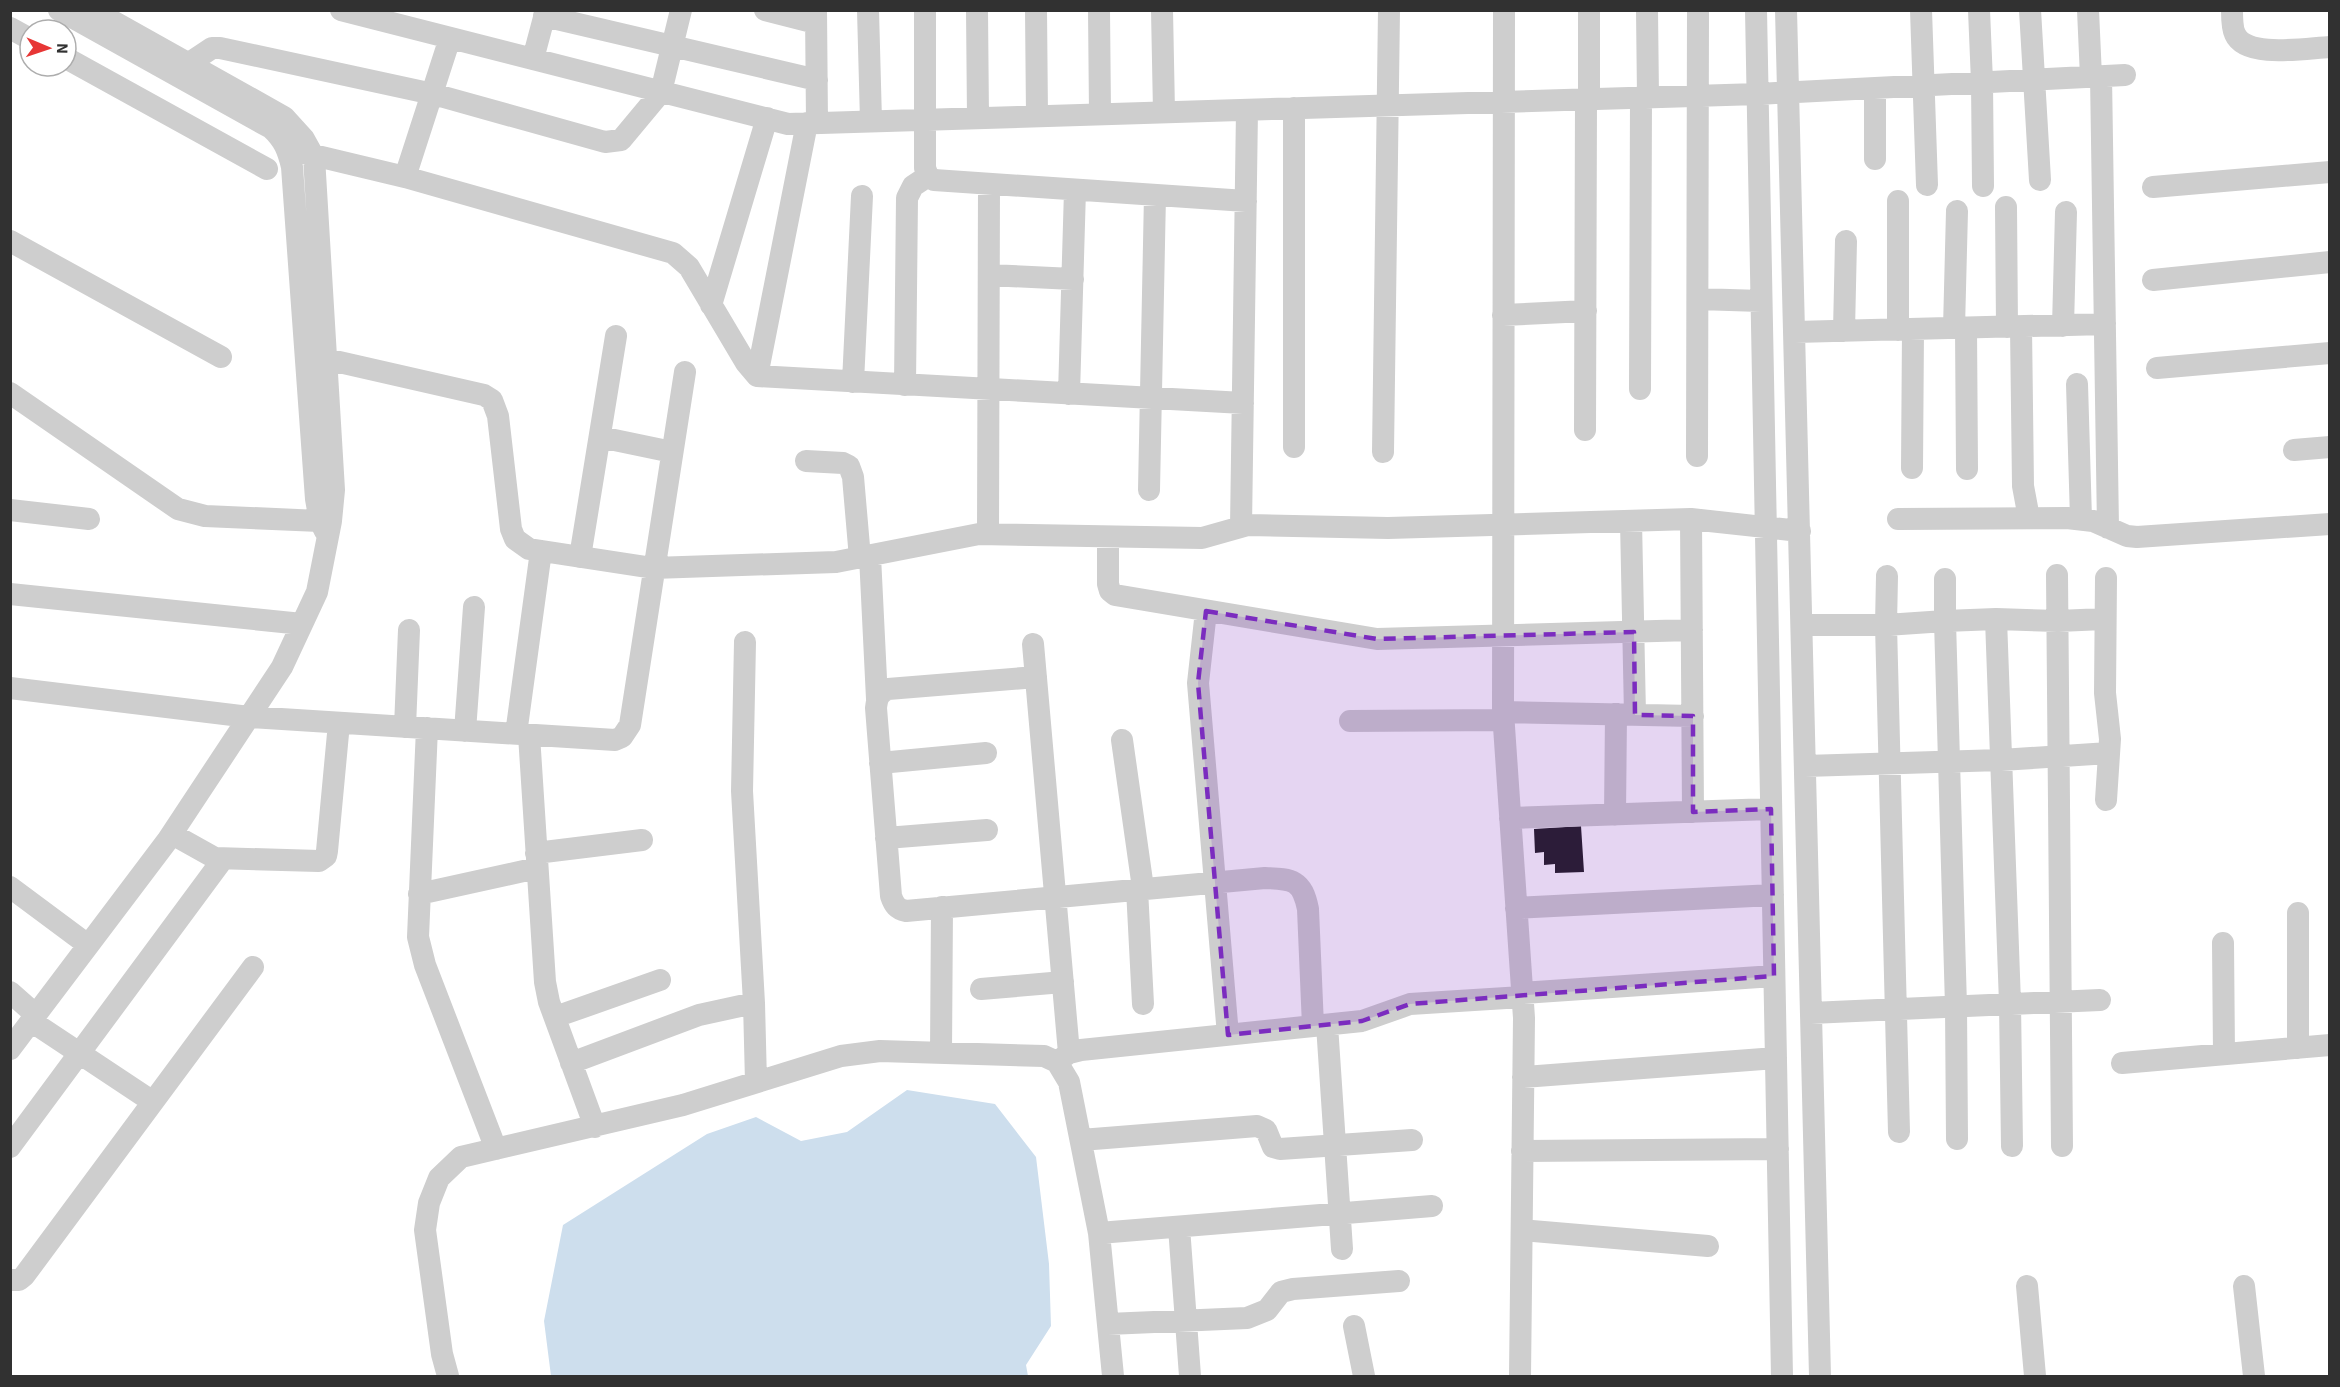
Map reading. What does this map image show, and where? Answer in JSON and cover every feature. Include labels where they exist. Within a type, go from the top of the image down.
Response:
[{"type":"street","points":[[59,10],[271,128],[288,149],[292,167],[316,499],[324,530]]},
{"type":"street","points":[[10,1049],[172,834],[282,668],[317,592],[324,530],[334,490],[314,157],[304,139],[284,117],[93,10]]},
{"type":"street","points":[[341,10],[788,124],[1758,94],[2125,75]]},
{"type":"street","points":[[188,64],[212,48],[220,48],[433,94],[604,142],[621,140],[661,92],[681,10]]},
{"type":"street","points":[[757,376],[812,123],[817,80],[816,17],[765,10]]},
{"type":"street","points":[[868,10],[871,121]]},
{"type":"street","points":[[925,10],[926,168],[928,176],[934,180],[1246,201]]},
{"type":"street","points":[[977,10],[978,118]]},
{"type":"street","points":[[1036,10],[1037,116]]},
{"type":"street","points":[[1099,10],[1100,114]]},
{"type":"street","points":[[1162,10],[1164,112]]},
{"type":"street","points":[[1383,452],[1389,10]]},
{"type":"street","points":[[1504,10],[1503,716],[1522,995],[1520,1377]]},
{"type":"street","points":[[1585,430],[1589,10]]},
{"type":"street","points":[[1640,389],[1647,10]]},
{"type":"street","points":[[1697,456],[1698,10]]},
{"type":"street","points":[[1756,10],[1782,1377]]},
{"type":"street","points":[[1786,10],[1820,1377]]},
{"type":"street","points":[[1921,10],[1927,185]]},
{"type":"street","points":[[1978,10],[1982,82],[1983,186]]},
{"type":"street","points":[[2030,10],[2040,180]]},
{"type":"street","points":[[2088,10],[2096,76],[2105,324],[2108,528]]},
{"type":"street","points":[[2232,10],[2234,34],[2245,46],[2259,50],[2330,47]]},
{"type":"street","points":[[532,59],[545,12],[672,46],[817,80]]},
{"type":"street","points":[[405,177],[450,38]]},
{"type":"street","points":[[78,65],[267,169]]},
{"type":"street","points":[[1875,88],[1875,159]]},
{"type":"street","points":[[1294,108],[1294,447]]},
{"type":"street","points":[[1241,527],[1247,110]]},
{"type":"street","points":[[711,305],[767,118]]},
{"type":"street","points":[[288,149],[405,177],[673,254],[689,267],[746,363],[757,376],[1243,403]]},
{"type":"street","points":[[2153,187],[2330,172]]},
{"type":"street","points":[[905,385],[907,198],[913,186],[928,176]]},
{"type":"street","points":[[988,534],[989,185]]},
{"type":"street","points":[[1069,394],[1076,190]]},
{"type":"street","points":[[1149,490],[1155,195]]},
{"type":"street","points":[[853,382],[862,196]]},
{"type":"street","points":[[1898,201],[1912,468]]},
{"type":"street","points":[[2006,207],[2023,486],[2029,518]]},
{"type":"street","points":[[1957,211],[1967,469]]},
{"type":"street","points":[[2063,326],[2066,212]]},
{"type":"street","points":[[10,241],[221,357]]},
{"type":"street","points":[[1844,331],[1846,241]]},
{"type":"street","points":[[2153,280],[2330,262]]},
{"type":"street","points":[[989,275],[1073,279]]},
{"type":"street","points":[[1698,299],[1761,301]]},
{"type":"street","points":[[1503,315],[1586,310]]},
{"type":"street","points":[[1795,332],[2105,324]]},
{"type":"street","points":[[580,557],[616,336]]},
{"type":"street","points":[[2157,368],[2330,352]]},
{"type":"street","points":[[326,359],[484,394],[492,400],[498,416],[511,529],[515,539],[521,545],[541,551],[653,568],[836,562],[988,534],[1202,538],[1248,525],[1388,528],[1692,519],[1800,531]]},
{"type":"street","points":[[10,688],[249,717],[615,740],[622,737],[630,725],[685,372]]},
{"type":"street","points":[[2077,384],[2081,519]]},
{"type":"street","points":[[10,393],[178,509],[205,516],[324,530]]},
{"type":"street","points":[[600,436],[672,452]]},
{"type":"street","points":[[2295,450],[2330,447]]},
{"type":"street","points":[[806,461],[843,463],[849,466],[853,477],[865,557],[886,838],[891,896],[894,904],[906,911],[1272,878],[1291,880],[1300,886],[1305,894],[1308,909],[1335,1146],[1342,1249]]},
{"type":"street","points":[[10,510],[89,519]]},
{"type":"street","points":[[1692,519],[1693,812]]},
{"type":"street","points":[[1898,519],[2081,519],[2092,521],[2127,536],[2137,537],[2330,524]]},
{"type":"street","points":[[1615,815],[1634,632],[1631,521]]},
{"type":"street","points":[[1108,537],[1108,584],[1110,591],[1121,597],[1377,639],[1692,630]]},
{"type":"street","points":[[541,551],[523,734],[537,860],[544,982],[595,1127]]},
{"type":"street","points":[[2056,575],[2060,755],[2062,1146]]},
{"type":"street","points":[[1887,576],[1886,625],[1899,1131]]},
{"type":"street","points":[[2106,578],[2105,693],[2110,739],[2106,800]]},
{"type":"street","points":[[1945,579],[1956,1006],[1957,1139]]},
{"type":"street","points":[[10,594],[302,624]]},
{"type":"street","points":[[465,730],[474,607]]},
{"type":"street","points":[[1206,611],[1198,683],[1228,1035]]},
{"type":"street","points":[[1802,625],[1886,625],[1996,619],[2058,621],[2104,619]]},
{"type":"street","points":[[1996,619],[2010,1003],[2012,1146]]},
{"type":"street","points":[[405,727],[409,630]]},
{"type":"street","points":[[745,642],[742,791],[756,1082]]},
{"type":"street","points":[[1033,645],[1063,982],[1063,1058],[1099,1233],[1113,1377]]},
{"type":"street","points":[[877,699],[881,692],[888,689],[1036,677]]},
{"type":"street","points":[[1350,720],[1503,716],[1692,716]]},
{"type":"street","points":[[172,834],[208,856],[223,859],[319,861],[326,856],[339,723]]},
{"type":"street","points":[[427,728],[418,937],[423,959],[496,1149]]},
{"type":"street","points":[[1769,739],[1805,738]]},
{"type":"street","points":[[1122,740],[1140,889],[1143,1004]]},
{"type":"street","points":[[880,763],[986,753]]},
{"type":"street","points":[[1805,766],[2001,760],[2109,753]]},
{"type":"street","points":[[1510,818],[1771,809]]},
{"type":"street","points":[[886,838],[987,830]]},
{"type":"street","points":[[419,894],[537,860],[642,840]]},
{"type":"street","points":[[10,1147],[223,859]]},
{"type":"street","points":[[10,887],[88,945]]},
{"type":"street","points":[[1516,908],[1773,895]]},
{"type":"street","points":[[941,1053],[942,907]]},
{"type":"street","points":[[2298,913],[2298,1048]]},
{"type":"street","points":[[2223,943],[2224,1054]]},
{"type":"street","points":[[10,1280],[19,1280],[24,1276],[253,967]]},
{"type":"street","points":[[448,1377],[442,1354],[425,1230],[429,1203],[439,1178],[461,1157],[682,1105],[841,1056],[880,1052],[1063,1058],[1228,1035],[1362,1021],[1410,1004],[1774,976]]},
{"type":"street","points":[[555,1017],[660,980]]},
{"type":"street","points":[[981,989],[1063,982]]},
{"type":"street","points":[[10,992],[34,1018],[78,1054],[153,1102]]},
{"type":"street","points":[[1811,1013],[2100,1000]]},
{"type":"street","points":[[572,1063],[699,1015],[754,1004]]},
{"type":"street","points":[[2122,1063],[2330,1045]]},
{"type":"street","points":[[1523,1077],[1776,1058]]},
{"type":"street","points":[[1081,1140],[1257,1126],[1266,1130],[1272,1147],[1276,1149],[1412,1140]]},
{"type":"street","points":[[1522,1151],[1778,1149]]},
{"type":"street","points":[[1099,1233],[1432,1206]]},
{"type":"street","points":[[1179,1227],[1190,1377]]},
{"type":"street","points":[[1522,1230],[1708,1246]]},
{"type":"street","points":[[1108,1324],[1247,1318],[1267,1310],[1281,1292],[1293,1289],[1399,1281]]},
{"type":"street","points":[[2027,1286],[2035,1377]]},
{"type":"street","points":[[2244,1286],[2254,1377]]},
{"type":"street","points":[[1353,1326],[1364,1377]]},
{"type":"highlighted area","points":[[1206,611],[1377,639],[1634,632],[1635,715],[1693,716],[1693,812],[1771,809],[1774,976],[1410,1004],[1362,1021],[1228,1035],[1198,683]]},
{"type":"water","points":[[907,1090],[995,1104],[1036,1157],[1049,1264],[1051,1326],[1026,1365],[1028,1376],[551,1376],[544,1321],[563,1225],[707,1134],[756,1117],[801,1141],[847,1132]]},
{"type":"building","points":[[1581,826],[1584,872],[1555,873],[1555,864],[1544,865],[1544,852],[1535,853],[1534,829]]}]
